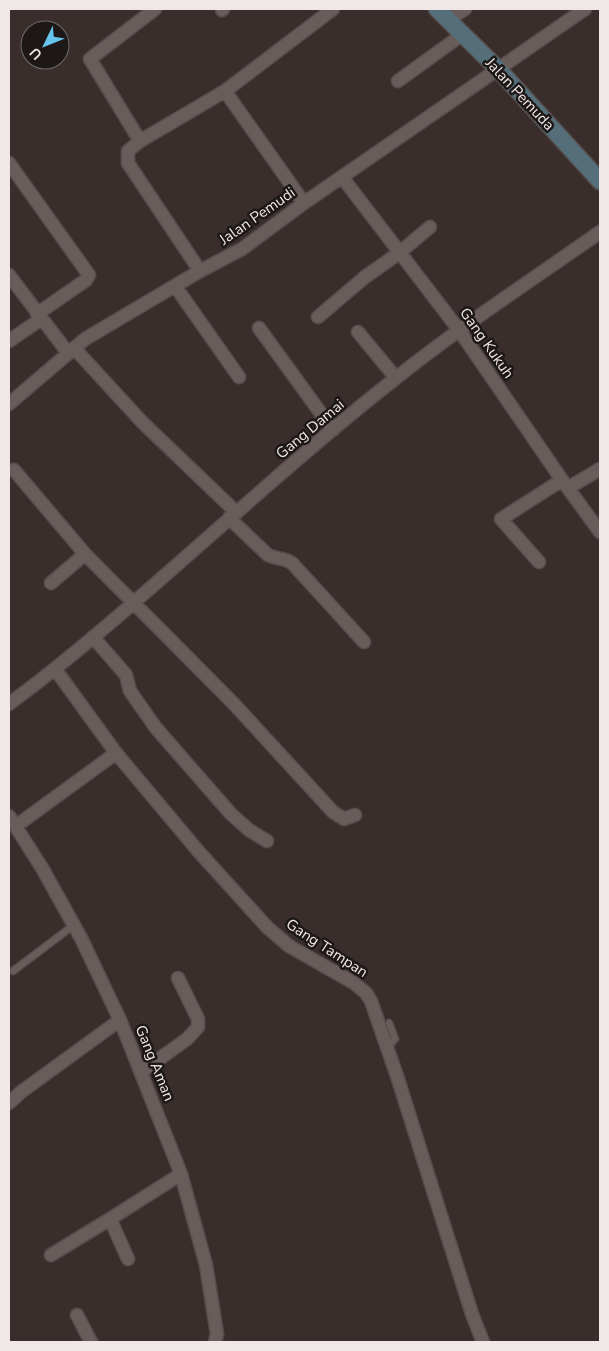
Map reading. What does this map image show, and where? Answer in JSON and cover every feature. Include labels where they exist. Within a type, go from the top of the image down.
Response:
[{"type":"main road","name":"Jalan Pemuda","points":[[442,14],[498,69],[600,181]]},
{"type":"street","points":[[140,141],[90,59],[155,9]]},
{"type":"street","points":[[200,272],[128,163],[128,151],[140,141],[225,91],[333,9]]},
{"type":"street","points":[[442,14],[465,9]]},
{"type":"street","name":"Jalan Pemudi","points":[[9,404],[85,339],[242,249],[304,203],[585,9]]},
{"type":"street","points":[[398,81],[462,34]]},
{"type":"street","points":[[225,91],[304,203]]},
{"type":"street","points":[[9,163],[89,275],[86,280],[9,341]]},
{"type":"street","name":"Gang Kukuh","points":[[342,177],[459,330],[600,532]]},
{"type":"street","points":[[318,317],[365,276],[399,253],[430,227]]},
{"type":"street","name":"Gang Damai","points":[[9,704],[134,604],[233,515],[396,378],[459,330],[600,232]]},
{"type":"street","points":[[9,275],[39,317],[233,515],[268,555],[274,558],[287,559],[292,563],[364,642]]},
{"type":"street","points":[[175,286],[239,377]]},
{"type":"street","points":[[259,328],[333,430]]},
{"type":"street","points":[[358,332],[396,378]]},
{"type":"street","points":[[539,562],[501,519],[565,484],[600,469]]},
{"type":"street","points":[[14,470],[85,554],[234,704],[333,812],[344,819],[355,815]]},
{"type":"street","points":[[51,583],[85,554]]},
{"type":"street","points":[[93,637],[126,676],[130,691],[156,728],[231,814],[267,841]]},
{"type":"street","name":"Gang Tampan","points":[[55,669],[116,753],[199,852],[267,927],[289,946],[337,972],[366,993],[371,1001],[387,1047],[472,1314],[483,1342]]},
{"type":"street","points":[[12,821],[116,753]]},
{"type":"street","name":"Gang Aman","points":[[12,821],[74,924],[120,1020],[181,1174],[206,1265],[217,1334],[216,1342]]},
{"type":"street","points":[[141,1072],[187,1039],[198,1027],[198,1019],[178,978]]},
{"type":"street","points":[[9,1103],[21,1092],[120,1020]]},
{"type":"street","points":[[51,1255],[181,1174]]},
{"type":"street","points":[[110,1219],[128,1259]]},
{"type":"street","points":[[77,1315],[91,1342]]},
{"type":"lane","points":[[13,971],[74,924]]},
{"type":"lane","points":[[387,1047],[394,1039],[389,1024]]}]
